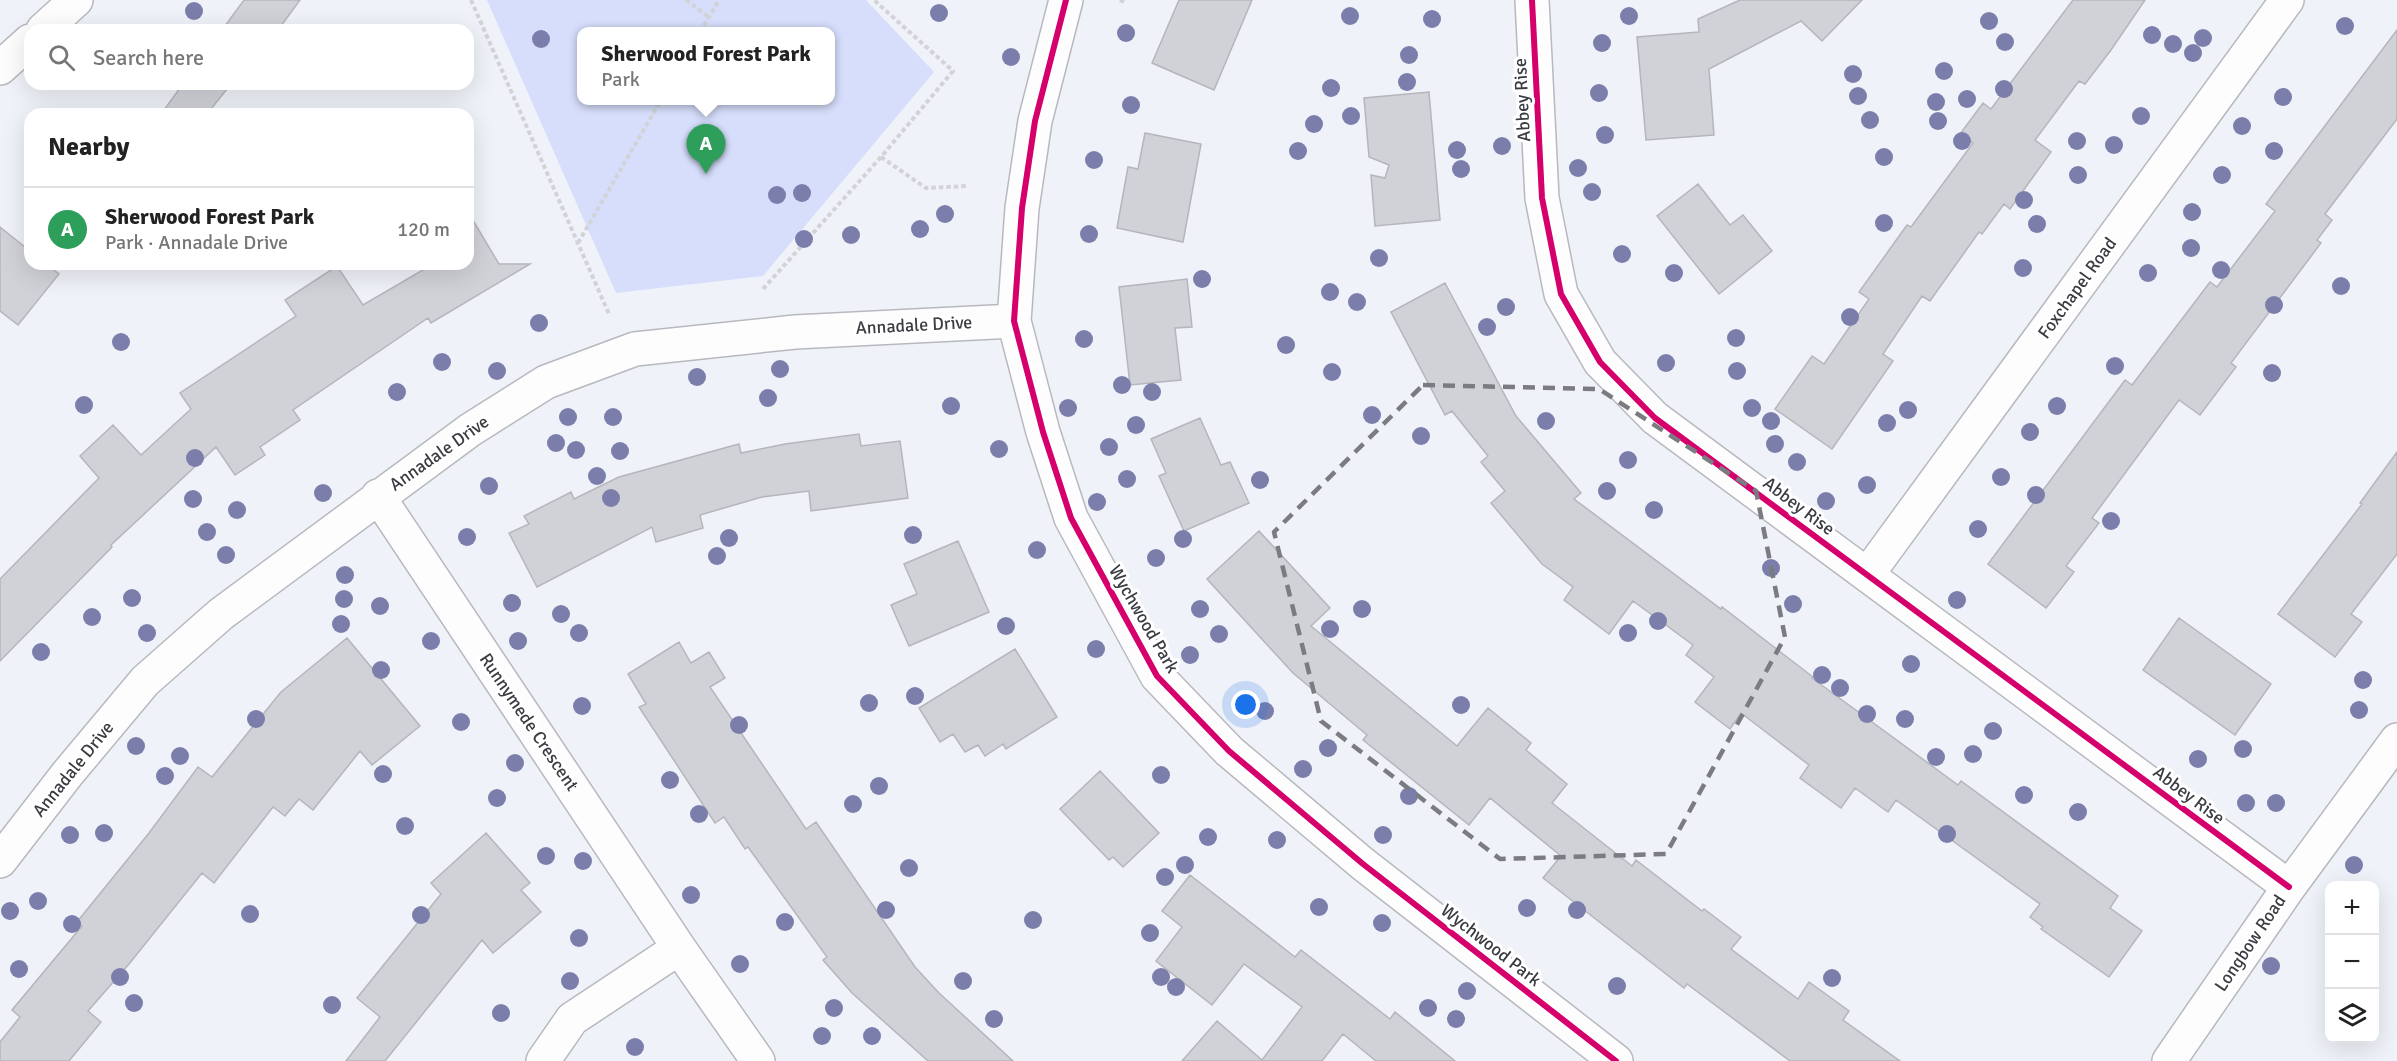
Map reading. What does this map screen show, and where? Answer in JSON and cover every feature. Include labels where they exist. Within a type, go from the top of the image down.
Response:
[{"type":"street","points":[[49,24],[76,0]]},
{"type":"street","name":"Wychwood Park","points":[[1066,0],[1035,121],[1022,208],[1014,321],[1042,432],[1071,518],[1157,676],[1229,751],[1363,864],[1616,1061]]},
{"type":"street","name":"Abbey Rise","points":[[1532,0],[1542,198],[1561,294],[1599,362],[1655,418],[2289,887]]},
{"type":"street","name":"Foxchapel Road","points":[[1868,575],[2286,0]]},
{"type":"street","points":[[0,68],[24,46]]},
{"type":"street","name":"Annadale Drive","points":[[0,861],[68,773],[145,681],[221,614],[470,430],[546,382],[636,349],[795,332],[1014,321]]},
{"type":"street","name":"Runnymede Crescent","points":[[378,496],[679,948],[758,1061]]},
{"type":"street","name":"Longbow Road","points":[[2169,1061],[2289,887],[2397,740]]},
{"type":"street","points":[[543,1061],[572,1019],[679,948]]},
{"type":"path","points":[[471,0],[609,314]]},
{"type":"path","points":[[686,0],[709,17]]},
{"type":"path","points":[[703,27],[718,0]]},
{"type":"path","points":[[763,289],[881,157],[953,71],[874,0]]},
{"type":"path","points":[[578,244],[658,105]]},
{"type":"path","points":[[881,157],[926,188],[967,186]]},
{"type":"highlighted area","points":[[1423,385],[1599,389],[1756,491],[1785,637],[1666,854],[1500,859],[1321,721],[1274,532]]},
{"type":"shaded area","points":[[487,0],[866,0],[934,72],[763,276],[616,293]]},
{"type":"building","points":[[244,0],[300,0],[282,24],[226,24]]},
{"type":"building","points":[[1179,0],[1252,0],[1214,90],[1152,63]]},
{"type":"building","points":[[1740,0],[1862,0],[1822,41],[1801,21],[1709,69],[1714,135],[1646,140],[1637,37],[1699,32],[1698,19]]},
{"type":"building","points":[[2073,0],[2145,0],[2085,84],[2079,81],[2035,140],[2051,152],[2010,209],[2004,204],[1982,234],[1979,232],[1930,301],[1922,296],[1883,354],[1893,361],[1832,449],[1775,409],[1812,356],[1824,364],[1869,299],[1859,292],[1907,225],[1911,227],[1973,143],[1960,134],[1983,103],[1991,109]]},
{"type":"building","points":[[2397,30],[2397,119],[2325,214],[2332,220],[2317,240],[2321,243],[2231,363],[2236,367],[2200,415],[2179,400],[2092,518],[2099,523],[2066,566],[2074,572],[2046,608],[1988,564],[2125,380],[2132,385],[2210,282],[2217,287],[2275,211],[2266,204]]},
{"type":"building","points":[[179,90],[226,90],[212,108],[165,108]]},
{"type":"building","points":[[1429,92],[1440,220],[1375,226],[1371,175],[1385,178],[1389,165],[1369,157],[1364,98]]},
{"type":"building","points":[[1145,133],[1201,144],[1183,242],[1117,228],[1128,167],[1138,169]]},
{"type":"building","points":[[1698,184],[1730,225],[1743,215],[1772,251],[1719,294],[1657,216]]},
{"type":"building","points":[[474,222],[499,264],[530,264],[431,323],[428,318],[293,410],[300,420],[260,447],[265,455],[235,475],[216,447],[111,545],[112,547],[0,661],[0,579],[99,478],[80,456],[113,425],[141,455],[191,409],[180,393],[296,316],[285,300],[331,270],[340,270],[363,305],[423,270],[474,270]]},
{"type":"building","points":[[0,227],[24,246],[24,270],[54,270],[59,274],[18,325],[0,311]]},
{"type":"building","points":[[1187,279],[1192,327],[1175,328],[1181,380],[1130,385],[1119,287]]},
{"type":"building","points":[[1445,283],[1516,416],[1581,493],[1574,499],[1958,785],[1961,781],[2118,896],[2110,908],[2142,931],[2109,977],[2041,929],[2043,927],[2030,917],[2040,904],[1896,800],[1888,812],[1855,788],[1841,808],[1800,778],[1809,765],[1741,713],[1730,729],[1695,702],[1714,677],[1686,655],[1693,645],[1633,601],[1609,634],[1564,600],[1573,587],[1542,564],[1491,503],[1505,491],[1481,462],[1488,456],[1452,411],[1445,415],[1391,312]]},
{"type":"building","points":[[1200,418],[1221,465],[1230,462],[1249,503],[1184,531],[1159,476],[1166,473],[1151,439]]},
{"type":"building","points":[[859,434],[861,446],[900,441],[908,498],[811,511],[809,491],[762,497],[700,515],[703,528],[656,542],[652,527],[537,587],[509,533],[529,524],[524,516],[571,492],[574,499],[619,477],[739,444],[741,453],[785,444]]},
{"type":"building","points":[[2397,452],[2397,554],[2351,614],[2362,622],[2335,657],[2278,614],[2362,504],[2360,503]]},
{"type":"building","points":[[1259,531],[1330,608],[1311,626],[1457,746],[1488,708],[1531,743],[1526,750],[1567,784],[1552,803],[1632,866],[1636,860],[1702,911],[1704,909],[1741,937],[1731,949],[1798,999],[1809,982],[1849,1011],[1843,1020],[1900,1061],[1790,1061],[1687,984],[1684,988],[1543,878],[1561,856],[1490,798],[1469,825],[1363,740],[1367,735],[1293,673],[1207,579]]},
{"type":"building","points":[[958,541],[989,612],[909,646],[891,605],[917,594],[904,564]]},
{"type":"building","points":[[2179,618],[2271,684],[2235,735],[2143,670]]},
{"type":"building","points":[[347,638],[420,726],[372,765],[360,751],[313,810],[299,799],[285,816],[273,807],[214,883],[202,873],[88,1011],[101,1022],[69,1061],[0,1061],[0,1042],[20,1017],[12,1010],[82,926],[77,922],[149,833],[198,767],[212,777],[281,692]]},
{"type":"building","points":[[679,642],[691,663],[709,652],[725,678],[710,687],[806,829],[816,822],[915,967],[939,993],[1013,1061],[928,1061],[852,993],[823,960],[827,957],[748,847],[745,849],[724,817],[715,823],[639,707],[646,704],[628,674]]},
{"type":"building","points":[[1015,649],[1057,717],[1006,749],[1003,744],[985,756],[978,745],[965,752],[953,734],[940,742],[919,708]]},
{"type":"building","points":[[1100,771],[1159,833],[1123,867],[1113,857],[1109,860],[1060,809]]},
{"type":"building","points":[[486,833],[530,883],[521,890],[541,912],[493,953],[482,940],[385,1061],[346,1061],[380,1017],[357,998],[441,894],[431,883]]},
{"type":"building","points":[[1190,875],[1295,957],[1301,950],[1390,1019],[1395,1012],[1455,1061],[1376,1061],[1343,1034],[1322,1061],[1182,1061],[1217,1021],[1262,1060],[1302,1007],[1244,964],[1212,1005],[1156,961],[1182,927],[1162,911]]},
{"type":"cycle path","points":[[1066,0],[1035,121],[1022,208],[1014,321],[1043,432],[1071,518],[1157,676],[1229,751],[1363,864],[1616,1061]]},
{"type":"cycle path","points":[[1532,0],[1542,198],[1561,294],[1600,362],[1655,418],[2289,887]]},
{"type":"place","name":"Sherwood Forest Park","points":[[706,174]]}]
